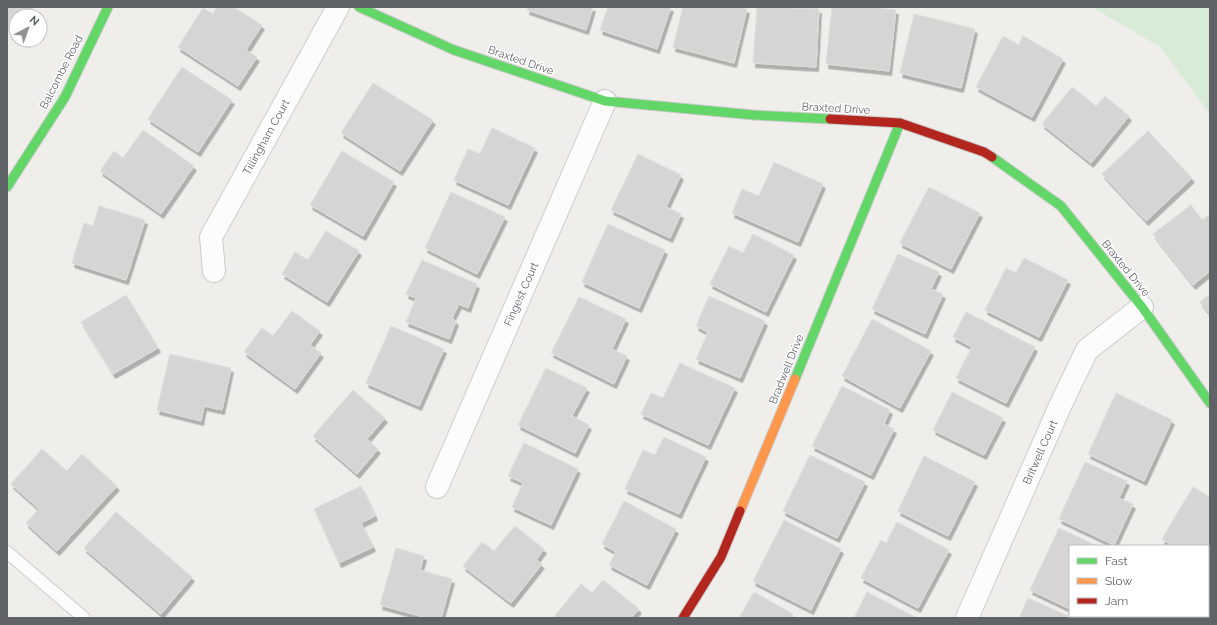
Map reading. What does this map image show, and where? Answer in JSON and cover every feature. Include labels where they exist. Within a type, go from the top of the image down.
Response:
[{"type":"street","name":"Balcombe Road","points":[[7,186],[65,97],[108,7]]},
{"type":"street","name":"Tillingham Court","points":[[214,271],[211,237],[338,7]]},
{"type":"street","name":"Braxted Drive","points":[[360,7],[454,50],[605,102],[754,115],[900,123],[984,152],[1060,206],[1142,307],[1210,403]]},
{"type":"street","name":"Fingest Court","points":[[437,488],[605,102]]},
{"type":"street","name":"Bradwell Drive","points":[[683,618],[721,557],[900,123]]},
{"type":"street","name":"Britwell Court","points":[[967,618],[1060,406],[1087,350],[1142,307]]},
{"type":"lane","points":[[7,552],[84,618]]},
{"type":"green space","points":[[1092,7],[1210,7],[1210,114],[1160,47]]},
{"type":"building","points":[[7,7],[33,7],[8,8],[7,27]]},
{"type":"building","points":[[217,7],[233,7],[262,25],[246,50],[257,57],[238,86],[178,47],[203,8],[213,14]]},
{"type":"building","points":[[528,7],[593,7],[586,30],[527,10]]},
{"type":"building","points":[[608,7],[671,7],[657,49],[600,30]]},
{"type":"building","points":[[683,7],[740,7],[747,9],[734,63],[673,47]]},
{"type":"building","points":[[757,7],[819,9],[816,67],[753,63]]},
{"type":"building","points":[[832,7],[868,7],[896,10],[889,71],[826,64]]},
{"type":"building","points":[[914,14],[975,29],[961,88],[900,73]]},
{"type":"building","points":[[1003,36],[1019,45],[1023,36],[1063,59],[1032,117],[976,87]]},
{"type":"building","points":[[182,67],[232,100],[198,152],[148,119]]},
{"type":"building","points":[[373,83],[433,120],[400,171],[341,133]]},
{"type":"building","points":[[1072,87],[1096,106],[1105,96],[1129,116],[1091,163],[1042,124]]},
{"type":"building","points":[[492,128],[535,148],[508,205],[454,180],[468,149],[480,154]]},
{"type":"building","points":[[143,130],[194,166],[161,214],[100,171],[114,151],[123,158]]},
{"type":"building","points":[[1148,131],[1192,178],[1146,221],[1102,174]]},
{"type":"building","points":[[342,151],[394,182],[363,236],[310,205]]},
{"type":"building","points":[[638,154],[681,175],[666,207],[681,214],[670,238],[611,210]]},
{"type":"building","points":[[774,162],[823,184],[798,242],[732,213],[742,189],[759,196]]},
{"type":"building","points":[[929,187],[980,213],[951,269],[900,243]]},
{"type":"building","points":[[451,192],[505,217],[477,274],[425,248]]},
{"type":"building","points":[[1191,205],[1202,220],[1210,214],[1210,271],[1193,285],[1153,234]]},
{"type":"building","points":[[99,206],[145,220],[126,280],[72,263],[84,223],[93,226]]},
{"type":"building","points":[[608,224],[665,250],[639,308],[582,282]]},
{"type":"building","points":[[326,231],[359,251],[327,302],[282,274],[295,252],[308,260]]},
{"type":"building","points":[[753,234],[794,255],[766,312],[710,284],[729,246],[743,253]]},
{"type":"building","points":[[898,254],[939,272],[931,289],[943,294],[925,334],[872,309]]},
{"type":"building","points":[[1024,258],[1068,280],[1039,337],[985,310],[1006,268],[1016,273]]},
{"type":"building","points":[[422,260],[477,284],[468,308],[459,304],[452,318],[456,321],[449,339],[406,322],[416,298],[406,294]]},
{"type":"building","points":[[1210,294],[1210,314],[1200,302]]},
{"type":"building","points":[[126,295],[158,348],[113,374],[81,322]]},
{"type":"building","points":[[709,296],[765,321],[740,378],[696,359],[708,332],[696,326]]},
{"type":"building","points":[[579,297],[626,319],[612,349],[627,356],[614,384],[551,353]]},
{"type":"building","points":[[292,311],[320,331],[310,345],[321,353],[295,389],[244,352],[262,328],[273,336]]},
{"type":"building","points":[[966,312],[1035,347],[1006,403],[956,378],[972,347],[953,337]]},
{"type":"building","points":[[872,319],[931,351],[900,408],[842,376]]},
{"type":"building","points":[[391,326],[444,349],[419,406],[366,383]]},
{"type":"building","points":[[170,354],[231,368],[222,410],[204,406],[201,421],[157,410]]},
{"type":"building","points":[[680,363],[735,388],[708,445],[641,414],[651,393],[663,398]]},
{"type":"building","points":[[546,368],[587,388],[572,416],[589,425],[575,453],[518,425]]},
{"type":"building","points":[[842,386],[890,410],[884,424],[894,429],[871,475],[812,446]]},
{"type":"building","points":[[353,390],[385,418],[367,439],[378,449],[357,474],[313,436]]},
{"type":"building","points":[[952,392],[1003,418],[984,455],[933,430]]},
{"type":"building","points":[[1116,393],[1172,420],[1144,481],[1088,454]]},
{"type":"building","points":[[664,437],[706,457],[679,514],[625,489],[643,450],[655,455]]},
{"type":"building","points":[[524,443],[578,469],[551,525],[512,507],[523,483],[508,476]]},
{"type":"building","points":[[42,449],[67,471],[82,454],[117,486],[57,551],[26,523],[39,509],[11,484]]},
{"type":"building","points":[[810,455],[865,482],[837,538],[783,511]]},
{"type":"building","points":[[924,456],[975,482],[948,536],[898,511]]},
{"type":"building","points":[[1085,462],[1127,481],[1119,498],[1133,504],[1114,545],[1059,519]]},
{"type":"building","points":[[361,486],[375,516],[361,523],[373,547],[339,563],[314,509]]},
{"type":"building","points":[[1193,487],[1210,497],[1210,568],[1209,545],[1171,545],[1162,539]]},
{"type":"building","points":[[624,501],[676,529],[647,585],[609,565],[616,552],[602,544]]},
{"type":"building","points":[[116,512],[192,577],[161,614],[84,548]]},
{"type":"building","points":[[784,520],[841,549],[811,610],[753,581]]},
{"type":"building","points":[[897,522],[949,550],[918,608],[861,578],[881,540],[886,543]]},
{"type":"building","points":[[515,526],[544,549],[536,560],[542,564],[511,603],[463,566],[482,542],[494,551]]},
{"type":"building","points":[[1059,528],[1095,545],[1069,545],[1069,609],[1030,590]]},
{"type":"building","points":[[396,548],[424,556],[420,570],[452,579],[441,618],[427,618],[380,605]]},
{"type":"building","points":[[603,580],[639,609],[631,618],[553,618],[581,584],[592,593]]},
{"type":"building","points":[[754,592],[793,614],[791,618],[739,618]]},
{"type":"building","points":[[867,592],[917,618],[854,618]]},
{"type":"building","points":[[1028,598],[1068,616],[1067,618],[1019,618]]},
{"type":"building","points":[[1157,617],[1192,617],[1191,618]]},
{"type":"traffic: fast","points":[[7,187],[65,97],[108,7]]},
{"type":"traffic: fast","points":[[359,7],[454,50],[605,101],[754,115],[830,119]]},
{"type":"traffic: fast","points":[[795,379],[900,123]]},
{"type":"traffic: fast","points":[[992,157],[1061,206],[1142,307],[1210,403]]},
{"type":"traffic: slow","points":[[740,511],[795,379]]},
{"type":"traffic: jam","points":[[830,119],[900,123],[984,152],[992,157]]},
{"type":"traffic: jam","points":[[683,618],[721,557],[740,511]]}]
